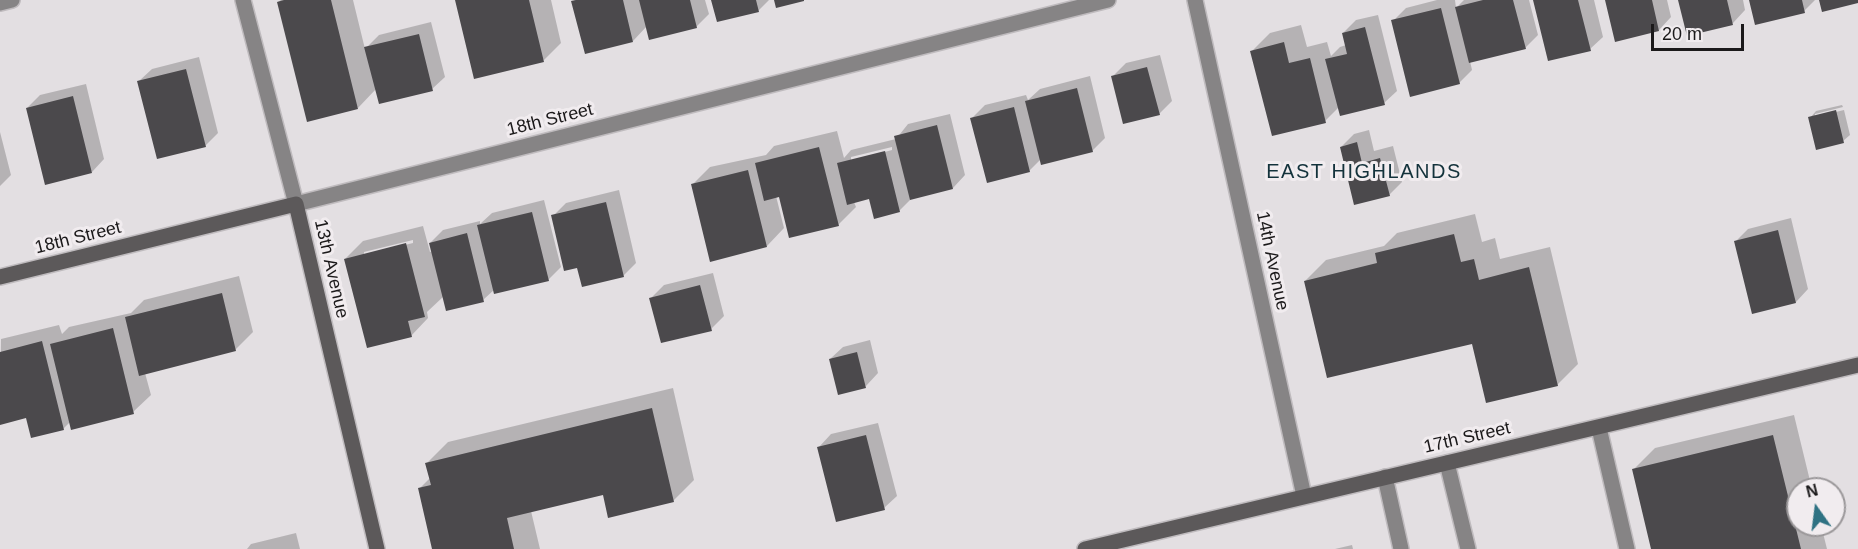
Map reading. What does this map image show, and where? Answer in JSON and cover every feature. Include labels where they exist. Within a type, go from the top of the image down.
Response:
[{"type":"street","points":[[0,3],[12,0]]},
{"type":"street","name":"13th Avenue","points":[[243,0],[296,204],[377,549]]},
{"type":"street","name":"18th Street","points":[[0,278],[1108,0]]},
{"type":"street","name":"14th Avenue","points":[[1195,0],[1304,496]]},
{"type":"street","name":"17th Street","points":[[1085,549],[1858,365]]},
{"type":"street","points":[[1599,428],[1627,549]]},
{"type":"street","points":[[1447,463],[1468,549]]},
{"type":"street","points":[[1385,477],[1401,549]]},
{"type":"building","points":[[331,0],[358,109],[307,122],[277,2]]},
{"type":"building","points":[[455,0],[529,0],[544,62],[474,79]]},
{"type":"building","points":[[623,0],[633,42],[585,54],[571,1]]},
{"type":"building","points":[[639,0],[690,0],[697,28],[649,40]]},
{"type":"building","points":[[711,0],[756,0],[759,12],[717,22]]},
{"type":"building","points":[[774,0],[804,0],[804,1],[776,8]]},
{"type":"building","points":[[1483,0],[1513,0],[1526,49],[1469,63],[1455,7]]},
{"type":"building","points":[[1533,0],[1578,0],[1591,51],[1548,61]]},
{"type":"building","points":[[1605,0],[1652,0],[1659,31],[1615,42]]},
{"type":"building","points":[[1678,0],[1727,0],[1733,25],[1687,36]]},
{"type":"building","points":[[1749,0],[1802,0],[1805,13],[1755,25]]},
{"type":"building","points":[[1819,0],[1858,0],[1858,3],[1822,12]]},
{"type":"building","points":[[1441,8],[1460,84],[1410,97],[1391,20]]},
{"type":"building","points":[[1365,27],[1385,105],[1340,116],[1325,59],[1347,54],[1342,33]]},
{"type":"building","points":[[419,34],[433,91],[379,104],[364,47]]},
{"type":"building","points":[[1284,42],[1289,63],[1310,58],[1326,123],[1272,136],[1250,51]]},
{"type":"building","points":[[1147,67],[1160,115],[1123,124],[1111,76]]},
{"type":"building","points":[[186,69],[206,147],[157,159],[137,81]]},
{"type":"building","points":[[1077,88],[1093,152],[1041,165],[1025,101]]},
{"type":"building","points":[[73,96],[92,173],[45,185],[26,108]]},
{"type":"building","points":[[1014,107],[1030,172],[987,183],[970,118]]},
{"type":"building","points":[[1836,110],[1844,143],[1816,150],[1808,117]]},
{"type":"building","points":[[937,125],[953,189],[910,200],[894,136]]},
{"type":"building","points":[[1357,142],[1362,163],[1380,158],[1390,196],[1354,205],[1340,147]]},
{"type":"building","points":[[819,147],[839,226],[789,238],[779,197],[764,201],[755,163]]},
{"type":"building","points":[[885,151],[900,212],[874,219],[869,199],[847,205],[837,163]]},
{"type":"building","points":[[748,170],[767,247],[710,262],[691,184]]},
{"type":"building","points":[[606,202],[624,277],[582,287],[577,268],[564,271],[551,215]]},
{"type":"building","points":[[532,212],[549,281],[494,294],[477,225]]},
{"type":"building","points":[[1778,230],[1796,303],[1752,314],[1734,241]]},
{"type":"building","points":[[467,233],[484,302],[446,311],[429,243]]},
{"type":"building","points":[[1454,234],[1461,262],[1474,259],[1479,280],[1529,267],[1558,386],[1486,403],[1472,344],[1327,378],[1304,281],[1377,263],[1375,253]]},
{"type":"building","points":[[406,243],[425,317],[408,321],[412,337],[367,348],[344,259]]},
{"type":"building","points":[[700,285],[712,331],[661,343],[649,298]]},
{"type":"building","points":[[222,293],[236,351],[139,376],[125,317]]},
{"type":"building","points":[[113,328],[134,414],[71,430],[50,344]]},
{"type":"building","points":[[42,341],[64,430],[31,438],[26,418],[0,425],[0,352]]},
{"type":"building","points":[[857,352],[866,388],[838,395],[829,359]]},
{"type":"building","points":[[652,408],[674,502],[608,518],[603,495],[507,518],[514,549],[432,549],[418,488],[431,485],[425,463]]},
{"type":"building","points":[[866,435],[885,510],[836,522],[817,447]]},
{"type":"building","points":[[1773,435],[1786,488],[1786,537],[1798,537],[1801,549],[1651,549],[1632,469]]},
{"type":"district","name":"EAST HIGHLANDS","points":[[1364,172]]}]
